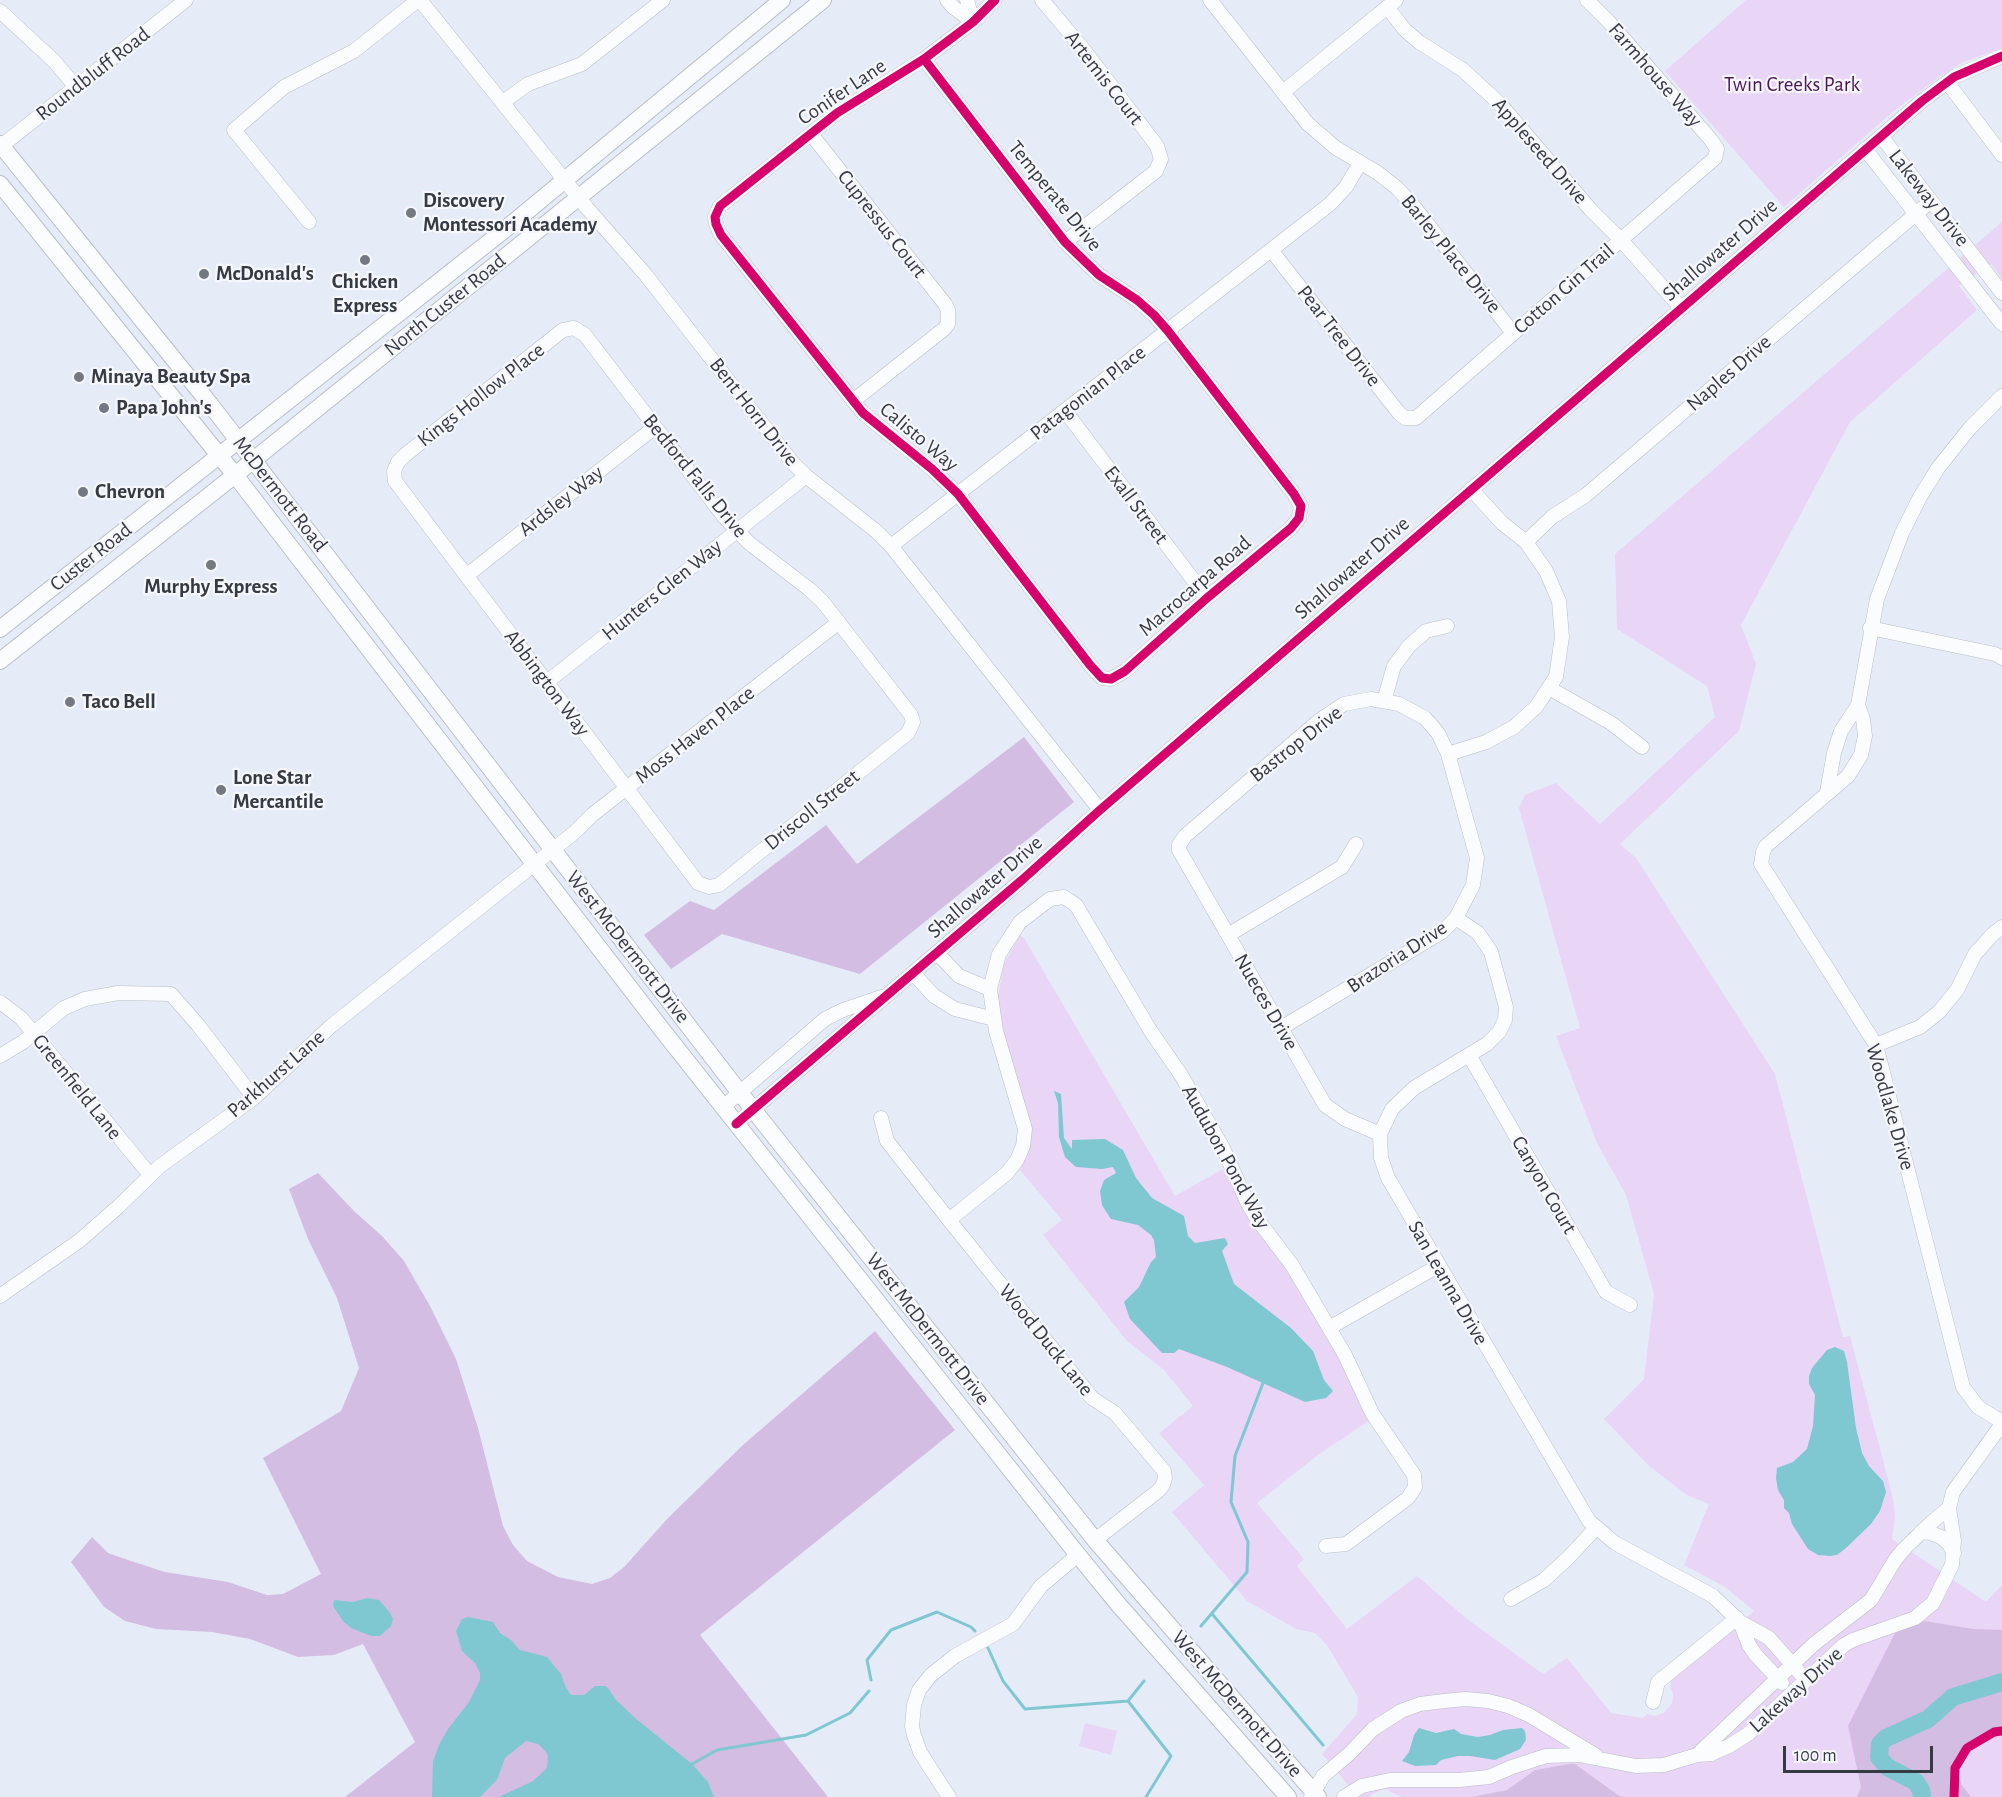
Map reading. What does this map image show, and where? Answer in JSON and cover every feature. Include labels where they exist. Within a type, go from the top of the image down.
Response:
[{"type":"main road","name":"North Custer Road","points":[[239,441],[565,180],[782,0]]},
{"type":"main road","name":"North Custer Road","points":[[0,661],[235,475],[823,0]]},
{"type":"main road","name":"McDermott Road","points":[[0,145],[239,441],[552,850]]},
{"type":"main road","name":"McDermott Road","points":[[0,184],[323,587],[534,864]]},
{"type":"main road","points":[[87,292],[107,276]]},
{"type":"main road","points":[[434,286],[448,301]]},
{"type":"main road","name":"Custer Road","points":[[0,629],[239,441]]},
{"type":"main road","points":[[400,690],[418,676]]},
{"type":"main road","name":"West McDermott Drive","points":[[552,850],[740,1093],[1095,1540],[1314,1795]]},
{"type":"main road","name":"West McDermott Drive","points":[[534,864],[736,1124],[1078,1555],[1288,1797]]},
{"type":"main road","points":[[663,1031],[681,1017]]},
{"type":"main road","points":[[1078,1555],[1095,1540]]},
{"type":"street","name":"Bent Horn Drive","points":[[419,0],[579,198],[645,273],[794,463],[806,476],[876,531],[891,546],[1100,810]]},
{"type":"street","points":[[309,222],[234,130],[284,87],[354,51],[419,0]]},
{"type":"street","points":[[503,102],[528,84],[582,64],[663,0]]},
{"type":"street","points":[[947,0],[973,22]]},
{"type":"street","points":[[967,0],[973,22]]},
{"type":"street","name":"Conifer Lane","points":[[715,217],[720,206],[837,113],[924,59],[973,22],[995,0]]},
{"type":"street","name":"Artemis Court","points":[[1042,0],[1157,146],[1161,159],[1156,171],[1065,242]]},
{"type":"street","name":"Barley Place Drive","points":[[1210,0],[1308,124],[1336,148],[1397,188],[1513,333]]},
{"type":"street","name":"Farmhouse Way","points":[[1587,0],[1610,22],[1706,133],[1715,144],[1717,153]]},
{"type":"street","name":"Roundbluff Road","points":[[0,145],[76,87],[179,2]]},
{"type":"street","points":[[1283,92],[1392,4]]},
{"type":"street","name":"Appleseed Drive","points":[[1392,4],[1405,30],[1419,42],[1464,70],[1483,87],[1680,308]]},
{"type":"street","points":[[0,11],[54,61],[76,87]]},
{"type":"street","name":"Shallowater Drive","points":[[736,1124],[1022,880],[1865,149],[1947,82],[2002,56]]},
{"type":"street","name":"Temperate Drive","points":[[924,59],[1065,242],[1099,275],[1137,300],[1168,331],[1298,500],[1301,512]]},
{"type":"street","points":[[1947,82],[2002,155]]},
{"type":"street","name":"Cupressus Court","points":[[811,134],[945,304],[949,317],[944,329],[853,401]]},
{"type":"street","name":"Lakeway Drive","points":[[1881,136],[2002,293]]},
{"type":"street","name":"Lakeway Drive","points":[[1865,149],[2002,324]]},
{"type":"street","name":"Cotton Gin Trail","points":[[1408,419],[1416,418],[1711,163],[1717,153]]},
{"type":"street","name":"Patagonian Place","points":[[891,546],[1330,204],[1346,187],[1360,163]]},
{"type":"street","name":"Naples Drive","points":[[1526,542],[1552,517],[1595,488],[1931,201]]},
{"type":"street","name":"Calisto Way","points":[[715,217],[721,235],[853,401],[872,422],[911,451],[958,494],[1090,665],[1098,675],[1106,679]]},
{"type":"street","name":"Pear Tree Drive","points":[[1271,250],[1399,413],[1408,419]]},
{"type":"street","name":"Lakeway Drive","points":[[1962,273],[1977,261]]},
{"type":"street","name":"Bedford Falls Drive","points":[[574,328],[585,335],[737,531],[765,557],[809,589],[839,622],[911,715],[913,727]]},
{"type":"street","name":"Kings Hollow Place","points":[[393,471],[405,455],[544,345],[563,330],[574,328]]},
{"type":"street","name":"Woodlake Drive","points":[[1827,792],[1834,753],[1841,732],[1858,705],[1870,628],[1889,563],[1920,497],[1953,448],[2002,396]]},
{"type":"street","name":"Exall Street","points":[[1065,411],[1207,598]]},
{"type":"street","name":"Ardsley Way","points":[[466,576],[655,426]]},
{"type":"street","name":"Abbington Way","points":[[393,471],[399,488],[626,789],[698,883],[709,887]]},
{"type":"street","name":"Hunters Glen Way","points":[[547,682],[806,476]]},
{"type":"street","points":[[1448,754],[1486,742],[1514,727],[1536,707],[1556,677],[1562,637],[1559,601],[1546,570],[1526,542],[1502,523],[1471,489]]},
{"type":"street","name":"Macrocarpa Road","points":[[1106,679],[1117,677],[1125,671],[1291,528],[1301,512]]},
{"type":"street","name":"Moss Haven Place","points":[[552,850],[839,622]]},
{"type":"street","points":[[1384,701],[1394,666],[1409,646],[1426,631],[1447,626]]},
{"type":"street","points":[[1870,628],[1995,654],[2002,658]]},
{"type":"street","points":[[1549,688],[1611,723],[1642,747]]},
{"type":"street","name":"Bastrop Drive","points":[[1179,845],[1185,836],[1321,719],[1344,704],[1371,699],[1399,704],[1425,718],[1438,734],[1448,754]]},
{"type":"street","name":"Woodlake Drive","points":[[1858,705],[1865,736],[1861,755],[1848,776],[1767,846],[1762,852],[1761,864],[1876,1045],[1963,1387],[1978,1407],[2002,1423]]},
{"type":"street","name":"Driscoll Street","points":[[709,887],[719,885],[728,878],[913,727]]},
{"type":"street","name":"Brazoria Drive","points":[[1281,1028],[1442,932],[1456,918],[1473,885],[1477,858],[1448,754]]},
{"type":"street","points":[[1228,935],[1342,867],[1356,844]]},
{"type":"street","name":"Nueces Drive","points":[[1179,845],[1179,850],[1325,1106],[1345,1119],[1380,1134]]},
{"type":"street","name":"Parkhurst Lane","points":[[0,1296],[79,1240],[118,1207],[150,1175],[199,1136],[254,1098],[331,1026],[552,850]]},
{"type":"street","name":"Audubon Pond Way","points":[[990,989],[999,954],[1020,922],[1050,899],[1061,897],[1076,905],[1210,1126],[1257,1219],[1292,1265],[1329,1328],[1357,1378],[1372,1413],[1414,1475],[1415,1487],[1408,1498],[1346,1544],[1326,1546]]},
{"type":"street","points":[[1380,1134],[1392,1109],[1414,1088],[1487,1044],[1499,1032],[1504,1020],[1506,1007],[1491,952],[1478,933],[1456,918]]},
{"type":"street","points":[[1876,1045],[1920,1027],[1939,1012],[1958,990],[1975,954],[2002,927]]},
{"type":"street","points":[[937,953],[959,976],[990,989],[994,1019],[1025,1129],[1023,1146],[1017,1160],[1007,1173],[949,1220]]},
{"type":"street","points":[[913,973],[934,996],[955,1009],[994,1019]]},
{"type":"street","points":[[0,1056],[23,1042],[64,1008],[93,996],[118,993],[171,994],[254,1098]]},
{"type":"street","name":"Shallowater Drive","points":[[723,1107],[825,1020],[843,1010],[889,994]]},
{"type":"street","name":"Greenfield Lane","points":[[0,1002],[21,1018],[150,1175]]},
{"type":"street","points":[[814,1058],[820,1043],[816,1027]]},
{"type":"street","name":"Canyon Court","points":[[1469,1055],[1606,1292],[1630,1305]]},
{"type":"street","name":"Wood Duck Lane","points":[[881,1118],[887,1141],[949,1220],[1092,1398],[1115,1413],[1164,1471],[1163,1485],[1158,1491],[1095,1540]]},
{"type":"street","name":"San Leanna Drive","points":[[1380,1134],[1381,1158],[1388,1178],[1584,1515],[1595,1529],[1615,1543],[1713,1596],[1739,1620],[1769,1638],[1806,1680]]},
{"type":"street","points":[[1329,1328],[1438,1266]]},
{"type":"street","name":"Lakeway Drive","points":[[1697,1755],[1824,1635],[1871,1600],[1895,1560],[1921,1532],[1949,1508],[1957,1485],[1985,1450],[2002,1423]]},
{"type":"street","name":"Lakeway Drive","points":[[1344,1797],[1362,1786],[1390,1780],[1459,1780],[1489,1777],[1520,1763],[1546,1756],[1579,1755],[1636,1766],[1664,1765],[1697,1755],[1711,1754],[1737,1741],[1836,1652],[1853,1640],[1915,1618],[1928,1609],[1944,1585],[1952,1565],[1954,1532],[1949,1508]]},
{"type":"street","points":[[1511,1599],[1544,1580],[1595,1529]]},
{"type":"street","points":[[1921,1532],[1941,1537],[1954,1553]]},
{"type":"street","points":[[949,1797],[920,1752],[914,1735],[912,1726],[914,1705],[920,1690],[931,1675],[955,1656],[1013,1624],[1041,1586],[1078,1555]]},
{"type":"street","points":[[1653,1702],[1658,1682],[1739,1620]]},
{"type":"street","name":"San Leanna Drive","points":[[1739,1620],[1749,1645],[1792,1693]]},
{"type":"street","name":"Lakeway Drive","points":[[1314,1795],[1323,1776],[1349,1754],[1372,1729],[1401,1711],[1420,1704],[1444,1701],[1465,1699],[1508,1706],[1529,1715],[1601,1760]]},
{"type":"green space","name":"Twin Creeks Park","points":[[1746,0],[2002,0],[2002,48],[1963,62],[1939,77],[1895,110],[1784,207],[1665,71]]},
{"type":"green space","points":[[2002,222],[2002,279],[1991,264],[1959,286],[1977,310],[1850,422],[1741,625],[1756,664],[1739,731],[1620,844],[1636,858],[1775,1074],[1843,1337],[1850,1336],[1893,1498],[1895,1518],[1892,1539],[1986,1602],[2002,1585],[2002,1797],[1625,1797],[1618,1795],[1580,1768],[1550,1768],[1535,1770],[1507,1790],[1471,1797],[1401,1797],[1386,1789],[1369,1797],[1358,1797],[1322,1754],[1357,1714],[1358,1697],[1327,1645],[1315,1633],[1296,1629],[1247,1601],[1172,1512],[1204,1485],[1159,1433],[1193,1406],[1164,1370],[1127,1341],[1043,1235],[1062,1220],[1020,1170],[1027,1155],[1031,1130],[999,1020],[998,996],[1004,963],[1020,935],[1024,938],[1175,1196],[1223,1169],[1255,1229],[1284,1266],[1345,1369],[1369,1421],[1318,1455],[1257,1503],[1304,1559],[1297,1566],[1347,1629],[1417,1576],[1467,1619],[1543,1674],[1567,1658],[1611,1713],[1643,1718],[1647,1714],[1655,1716],[1664,1713],[1672,1703],[1673,1694],[1670,1687],[1672,1678],[1754,1611],[1725,1587],[1684,1565],[1709,1504],[1687,1495],[1648,1465],[1604,1419],[1644,1379],[1654,1294],[1626,1195],[1597,1143],[1556,1036],[1580,1028],[1519,808],[1525,795],[1556,783],[1600,824],[1715,717],[1707,686],[1617,629],[1615,554]]},
{"type":"green space","points":[[1085,1723],[1117,1731],[1111,1755],[1079,1746]]},
{"type":"shaded area","points":[[1024,737],[1074,802],[860,974],[722,934],[671,969],[644,935],[690,901],[714,910],[826,825],[857,864]]},
{"type":"shaded area","points":[[318,1173],[404,1261],[430,1306],[456,1359],[478,1428],[503,1526],[513,1545],[527,1561],[558,1577],[592,1584],[610,1578],[624,1567],[668,1518],[744,1444],[875,1331],[955,1430],[700,1635],[828,1797],[345,1797],[415,1742],[363,1644],[334,1655],[298,1657],[250,1639],[212,1632],[156,1629],[125,1621],[104,1607],[71,1562],[92,1537],[108,1553],[128,1560],[165,1572],[228,1582],[267,1595],[283,1594],[321,1574],[263,1458],[341,1411],[359,1368],[337,1298],[308,1239],[289,1189]]},
{"type":"shaded area","points":[[1925,1621],[1973,1629],[2002,1630],[2002,1734],[1978,1746],[1967,1755],[1958,1771],[1961,1784],[1971,1797],[1857,1797],[1861,1787],[1848,1726],[1895,1633]]},
{"type":"shaded area","points":[[1575,1764],[1618,1795],[1625,1797],[1471,1797],[1507,1790],[1535,1770]]},
{"type":"water","points":[[1054,1091],[1061,1094],[1064,1138],[1072,1149],[1072,1140],[1105,1139],[1123,1150],[1136,1178],[1152,1198],[1184,1216],[1188,1236],[1195,1243],[1225,1238],[1228,1244],[1222,1251],[1234,1284],[1291,1328],[1313,1351],[1324,1380],[1333,1391],[1326,1398],[1305,1402],[1227,1367],[1179,1349],[1174,1353],[1162,1353],[1130,1319],[1124,1302],[1139,1287],[1151,1262],[1156,1257],[1154,1240],[1138,1225],[1111,1219],[1102,1205],[1100,1191],[1104,1180],[1116,1173],[1113,1167],[1102,1169],[1076,1167],[1065,1157],[1059,1137],[1058,1103]]},
{"type":"water","points":[[1835,1347],[1844,1351],[1847,1362],[1856,1428],[1862,1453],[1869,1466],[1883,1481],[1886,1492],[1880,1511],[1871,1524],[1846,1548],[1837,1555],[1830,1556],[1818,1555],[1808,1549],[1784,1508],[1784,1500],[1778,1490],[1776,1478],[1777,1468],[1793,1462],[1807,1449],[1813,1426],[1815,1395],[1809,1384],[1809,1376],[1812,1368],[1827,1350]]},
{"type":"water","points":[[367,1598],[379,1600],[393,1619],[391,1626],[380,1636],[371,1636],[351,1628],[333,1606],[334,1600],[353,1602]]},
{"type":"water","points":[[468,1617],[493,1622],[500,1633],[520,1650],[547,1657],[561,1674],[571,1695],[584,1695],[595,1686],[605,1686],[635,1718],[692,1764],[708,1782],[714,1797],[499,1797],[533,1781],[547,1768],[546,1752],[538,1744],[526,1741],[505,1758],[497,1780],[480,1797],[432,1797],[433,1761],[439,1745],[469,1702],[480,1680],[480,1673],[475,1663],[462,1651],[456,1631],[462,1619]]},
{"type":"water","points":[[1419,1728],[1436,1733],[1454,1729],[1461,1734],[1478,1737],[1503,1730],[1522,1728],[1525,1731],[1526,1740],[1520,1749],[1495,1760],[1458,1756],[1441,1760],[1436,1765],[1415,1766],[1402,1761],[1409,1752],[1414,1735]]},
{"type":"waterway","points":[[1201,1626],[1247,1572],[1248,1542],[1231,1502],[1235,1456],[1263,1383]]},
{"type":"waterway","points":[[871,1680],[867,1660],[891,1630],[937,1612],[975,1631]]},
{"type":"waterway","points":[[1213,1615],[1323,1745]]},
{"type":"waterway","points":[[988,1648],[1003,1681],[1025,1709],[1128,1701],[1144,1681]]},
{"type":"waterway","points":[[1922,1797],[1916,1782],[1887,1767],[1879,1757],[1880,1744],[1886,1738],[1928,1719],[1953,1697],[2002,1682]]},
{"type":"waterway","points":[[692,1764],[717,1750],[806,1735],[850,1713],[869,1691]]},
{"type":"waterway","points":[[1128,1701],[1171,1756],[1146,1797]]},
{"type":"cycle path","points":[[924,59],[1065,242],[1099,275],[1137,300],[1168,331],[1301,506],[1299,518],[1291,528],[1125,671],[1111,679],[1102,678],[1090,665],[958,494],[932,469],[863,413],[721,235],[716,224],[715,217],[720,206],[837,113],[924,59],[973,22],[995,0]]},
{"type":"cycle path","points":[[736,1124],[1022,880],[1100,810],[1922,101],[1954,77],[2002,56]]},
{"type":"cycle path","points":[[1954,1797],[1955,1768],[1967,1748],[1994,1732],[2002,1731]]},
{"type":"place","name":"Discovery Montessori Academy","points":[[411,213]]},
{"type":"place","name":"Chicken Express","points":[[365,260]]},
{"type":"place","name":"McDonald's","points":[[204,274]]},
{"type":"place","name":"Minaya Beauty Spa","points":[[79,377]]},
{"type":"place","name":"Papa John's","points":[[104,408]]},
{"type":"place","name":"Chevron","points":[[83,492]]},
{"type":"place","name":"Murphy Express","points":[[211,565]]},
{"type":"place","name":"Taco Bell","points":[[70,702]]},
{"type":"place","name":"Lone Star Mercantile","points":[[221,790]]}]
